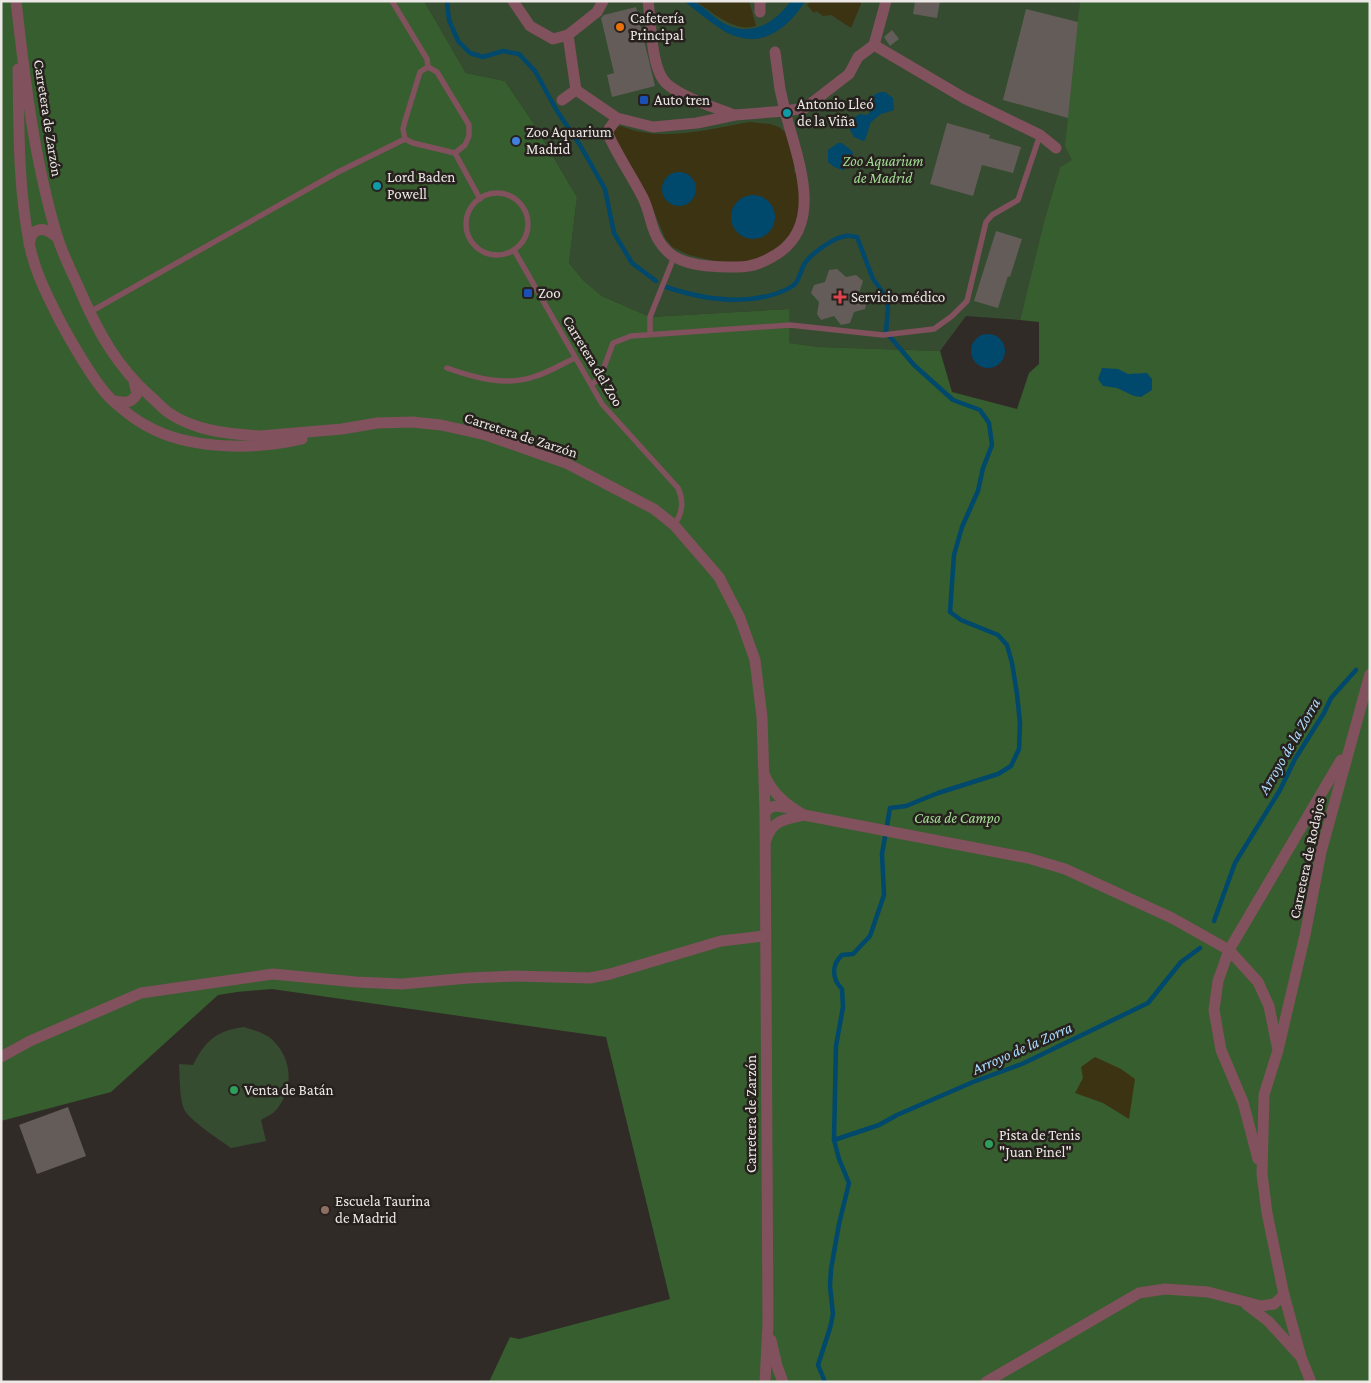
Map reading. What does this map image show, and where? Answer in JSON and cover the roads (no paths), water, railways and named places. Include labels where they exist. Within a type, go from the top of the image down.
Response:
[{"type":"street","name":"Carretera de Zarzón","points":[[16,1],[30,118],[39,167],[58,238],[90,312],[105,342],[118,362],[134,381],[169,413],[200,428],[260,436],[342,429]]},
{"type":"street","name":"Carretera de Zarzón","points":[[16,1],[20,178],[29,244],[44,288],[67,334],[100,386],[112,401],[146,426],[167,435],[185,440],[236,447],[297,440],[377,423],[412,422],[441,425],[486,436],[566,463],[654,510],[674,525],[719,577],[740,618],[755,660],[762,717],[768,1324],[765,1382]]},
{"type":"street","points":[[513,1],[530,26],[553,39],[568,35],[597,12],[603,1]]},
{"type":"street","points":[[648,1],[654,59],[665,83],[684,95],[735,115]]},
{"type":"street","points":[[568,35],[576,90],[617,118],[653,127],[697,123],[735,115],[805,108],[849,74],[858,57],[874,45],[886,1]]},
{"type":"street","points":[[874,45],[964,98],[1040,135],[1056,148]]},
{"type":"street","points":[[617,118],[607,132],[614,150],[643,199],[659,241],[674,257],[699,265],[723,267],[748,267],[764,263],[784,250],[798,231],[805,205],[802,176],[780,90],[775,52]]},
{"type":"street","points":[[562,100],[576,90]]},
{"type":"street","points":[[29,244],[34,232],[41,229],[46,229],[58,238]]},
{"type":"street","points":[[112,401],[124,403],[134,399],[137,394],[134,381]]},
{"type":"street","name":"Carretera de Rodajos","points":[[1262,1174],[1264,1095],[1278,1050],[1306,935],[1321,852],[1370,674]]},
{"type":"street","points":[[1311,1382],[1301,1357],[1284,1295],[1267,1213],[1262,1174],[1243,1102],[1221,1050],[1214,1010],[1218,981],[1230,950],[1349,745]]},
{"type":"street","points":[[763,772],[774,790],[799,812]]},
{"type":"street","points":[[764,813],[773,806],[861,826],[1028,858],[1065,869],[1172,918],[1230,950],[1258,982],[1269,1006],[1278,1050]]},
{"type":"street","name":"Carretera de Zarzón","points":[[764,846],[772,826],[799,812]]},
{"type":"street","points":[[1,1057],[30,1041],[141,993],[272,974],[356,982],[402,984],[514,976],[590,978],[610,974],[720,941],[764,936]]},
{"type":"street","points":[[986,1382],[1140,1293],[1165,1289],[1201,1291],[1261,1306],[1274,1304],[1284,1295]]},
{"type":"street","points":[[1243,1302],[1268,1322],[1301,1357]]},
{"type":"street","points":[[768,1324],[777,1366],[783,1382]]},
{"type":"lane","points":[[392,1],[427,60],[428,68]]},
{"type":"lane","points":[[405,139],[403,129],[420,72],[428,68]]},
{"type":"lane","points":[[428,68],[437,72],[469,125],[469,136],[465,145],[455,153]]},
{"type":"lane","points":[[592,384],[600,378],[613,343],[625,338],[650,334],[680,334],[790,325],[883,335],[934,328],[952,316],[967,301],[986,222],[992,215],[1018,200],[1040,135]]},
{"type":"lane","points":[[405,139],[413,143],[455,153],[480,199]]},
{"type":"lane","points":[[90,312],[338,172],[405,139]]},
{"type":"lane","points":[[489,194],[509,196],[524,208],[528,227],[525,237],[514,250],[504,254],[494,255],[485,253],[471,240],[467,222],[469,213],[480,199],[489,194]]},
{"type":"lane","name":"Carretera del Zoo","points":[[514,250],[609,413],[678,488],[682,510],[679,519],[674,525]]},
{"type":"lane","points":[[650,334],[650,317],[674,257]]},
{"type":"lane","points":[[447,368],[477,378],[512,381],[536,377],[576,358]]},
{"type":"water","points":[[684,1],[690,1],[699,5],[730,26],[750,29],[768,23],[791,1],[805,1],[792,19],[776,32],[756,39],[746,39],[729,34]]},
{"type":"water","points":[[885,92],[893,98],[894,110],[881,114],[871,122],[865,140],[854,137],[850,130],[852,119],[860,114],[867,115],[870,112],[870,100],[877,93]]},
{"type":"water","points":[[838,143],[842,143],[853,152],[850,165],[843,170],[834,167],[828,162],[828,150]]},
{"type":"water","points":[[679,172],[686,173],[691,177],[695,182],[695,196],[691,201],[686,205],[679,206],[672,205],[667,201],[663,196],[662,189],[663,182],[667,177],[672,173]]},
{"type":"water","points":[[749,195],[757,195],[769,201],[775,217],[769,233],[757,239],[749,239],[737,233],[731,221],[731,213],[737,201]]},
{"type":"water","points":[[988,334],[995,335],[1000,339],[1004,344],[1004,358],[1000,363],[995,367],[988,368],[981,367],[976,363],[972,358],[971,351],[972,344],[976,339],[981,335]]},
{"type":"water","points":[[1102,368],[1118,369],[1128,374],[1147,373],[1152,379],[1152,390],[1141,397],[1134,396],[1117,388],[1103,386],[1098,379]]},
{"type":"waterway","points":[[447,1],[449,20],[458,41],[470,53],[483,57],[503,51],[519,54],[535,71],[605,189],[614,233],[632,263],[656,281]]},
{"type":"waterway","points":[[666,287],[708,298],[736,300],[764,297],[778,293],[795,284],[805,263],[823,246],[841,237],[857,237],[873,279],[885,295],[888,307],[886,332],[914,365],[953,400],[980,410],[989,423],[992,445],[983,468],[978,491],[962,527],[954,555],[950,612],[961,620],[998,635],[1007,645],[1017,694],[1020,723],[1019,749],[1011,766],[998,774],[938,793],[906,806],[890,808],[882,854],[884,895],[870,936],[853,954],[842,955],[836,963],[834,972],[836,981],[842,989],[843,1007],[836,1046],[834,1140],[839,1159],[849,1183],[831,1269],[830,1286],[833,1314],[818,1365],[825,1382]]},
{"type":"waterway","name":"Arroyo de la Zorra","points":[[1214,921],[1235,863],[1280,790],[1295,759],[1324,713],[1331,698],[1356,670]]},
{"type":"waterway","name":"Arroyo de la Zorra","points":[[834,1140],[879,1125],[897,1115],[973,1082],[1022,1064],[1148,1003],[1181,962],[1200,948]]},
{"type":"place","name":"Cafetería Principal","points":[[620,27]]},
{"type":"place","name":"Auto tren","points":[[644,100]]},
{"type":"place","name":"Antonio Lleó de la Viña","points":[[787,113]]},
{"type":"place","name":"Zoo Aquarium Madrid","points":[[516,141]]},
{"type":"place","name":"Lord Baden Powell","points":[[377,186]]},
{"type":"place","name":"Zoo","points":[[528,293]]},
{"type":"place","name":"Servicio médico","points":[[840,297]]},
{"type":"place","name":"Venta de Batán","points":[[234,1090]]},
{"type":"place","name":"Pista de Tenis \"Juan Pinel\"","points":[[989,1144]]},
{"type":"place","name":"Escuela Taurina de Madrid","points":[[325,1210]]},
{"type":"park label","name":"Zoo Aquarium de Madrid","points":[[883,170]]},
{"type":"park label","name":"Casa de Campo","points":[[957,818]]}]
